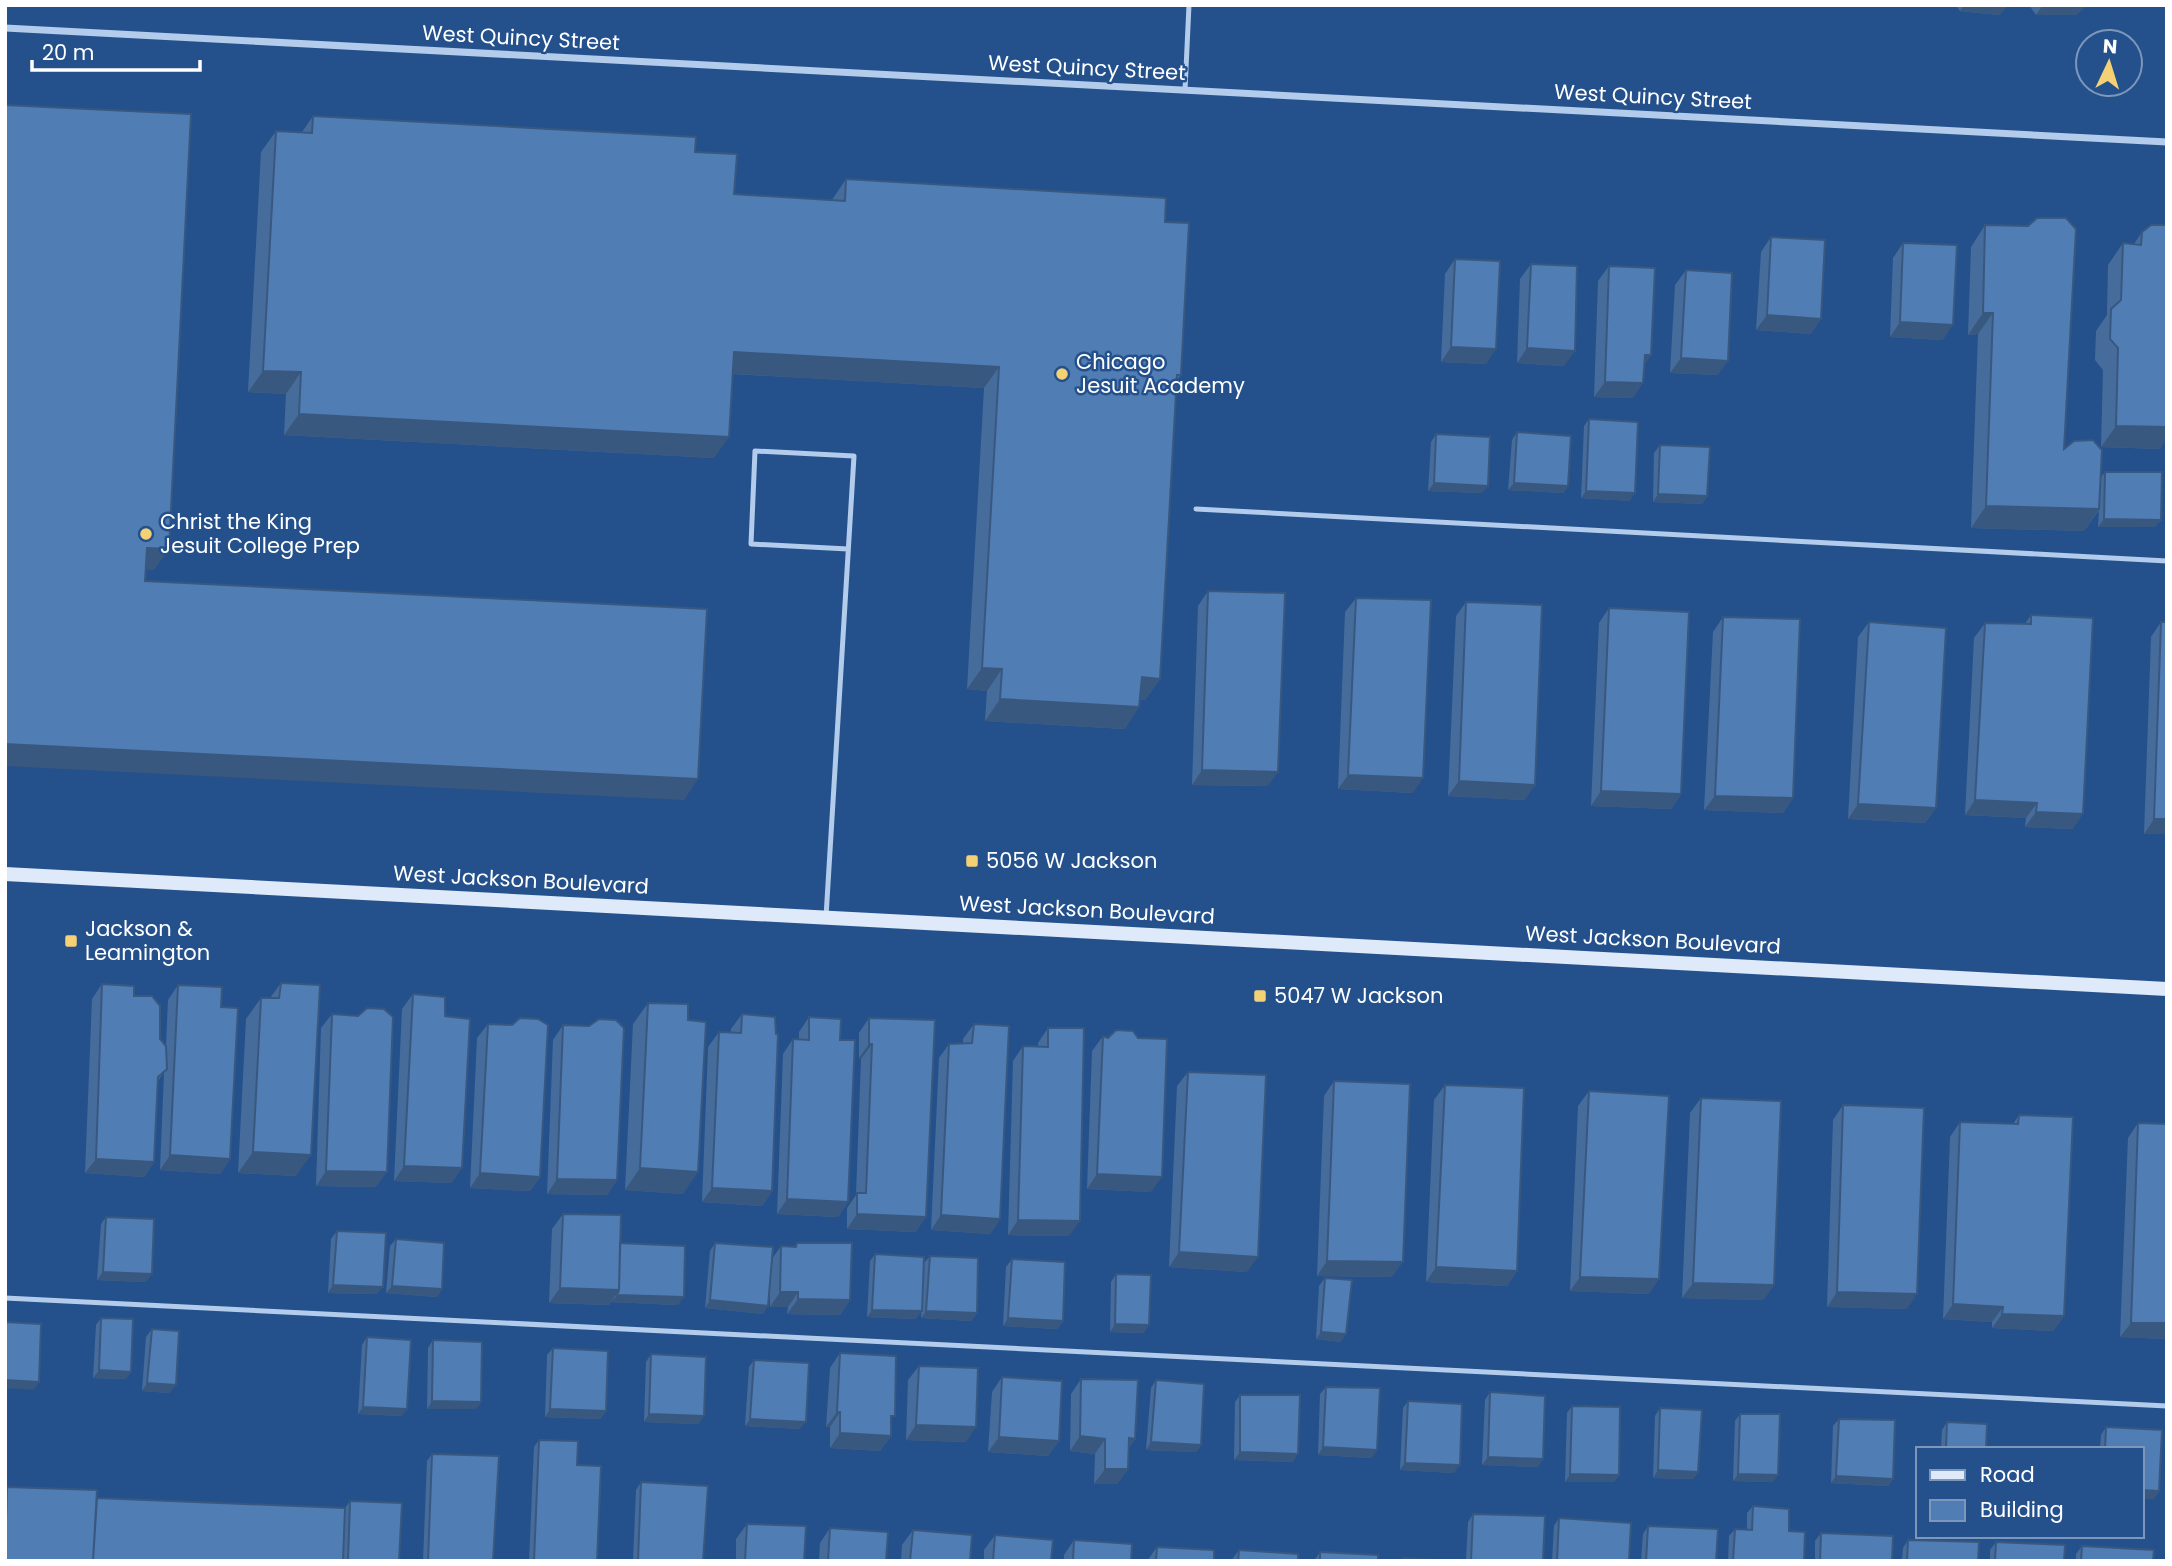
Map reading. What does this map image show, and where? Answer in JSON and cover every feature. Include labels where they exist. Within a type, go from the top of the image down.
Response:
[{"type":"street","name":"West Quincy Street","points":[[5,28],[2167,142]]},
{"type":"street","name":"West Jackson Boulevard","points":[[5,874],[2167,989]]},
{"type":"lane","points":[[1185,90],[1189,5]]},
{"type":"lane","points":[[826,917],[854,456],[755,451],[751,544],[848,550]]},
{"type":"lane","points":[[1196,509],[2167,561]]},
{"type":"lane","points":[[5,1298],[2167,1406]]},
{"type":"building","points":[[5,105],[191,114],[169,549],[147,548],[145,581],[707,609],[698,779],[5,744]]},
{"type":"building","points":[[313,116],[696,137],[695,152],[737,154],[734,194],[845,201],[846,179],[1166,198],[1165,222],[1189,223],[1181,375],[1177,375],[1160,679],[1142,677],[1139,707],[1000,699],[1002,669],[982,668],[999,367],[734,352],[729,437],[299,414],[301,372],[263,371],[276,131],[312,133]]},
{"type":"building","points":[[2037,218],[2066,218],[2076,229],[2064,449],[2074,441],[2093,440],[2102,450],[2099,509],[1986,506],[1993,313],[1983,313],[1985,225],[2028,226]]},
{"type":"building","points":[[2151,225],[2167,225],[2167,427],[2116,426],[2118,348],[2110,339],[2111,309],[2121,300],[2123,243],[2141,245],[2142,232]]},
{"type":"building","points":[[1771,237],[1825,240],[1821,319],[1767,315]]},
{"type":"building","points":[[1903,243],[1957,245],[1953,325],[1900,322]]},
{"type":"building","points":[[1455,259],[1500,261],[1496,349],[1451,347]]},
{"type":"building","points":[[1531,264],[1577,266],[1575,351],[1527,348]]},
{"type":"building","points":[[1609,266],[1655,268],[1651,355],[1645,355],[1643,383],[1605,382]]},
{"type":"building","points":[[1686,270],[1732,273],[1728,361],[1681,358]]},
{"type":"building","points":[[1589,419],[1638,422],[1635,493],[1586,491]]},
{"type":"building","points":[[1517,432],[1571,436],[1568,486],[1514,483]]},
{"type":"building","points":[[1436,434],[1490,437],[1488,486],[1434,483]]},
{"type":"building","points":[[1660,445],[1710,447],[1707,496],[1658,494]]},
{"type":"building","points":[[2105,472],[2162,472],[2161,520],[2104,519]]},
{"type":"building","points":[[1208,591],[1285,593],[1278,772],[1202,770]]},
{"type":"building","points":[[1356,598],[1431,600],[1423,778],[1348,775]]},
{"type":"building","points":[[1466,602],[1542,605],[1535,785],[1459,781]]},
{"type":"building","points":[[1609,608],[1689,612],[1681,794],[1601,791]]},
{"type":"building","points":[[2031,615],[2093,618],[2083,814],[2036,812],[2037,803],[1975,800],[1985,623],[2031,624]]},
{"type":"building","points":[[1723,617],[1800,619],[1793,798],[1715,796]]},
{"type":"building","points":[[1869,622],[1946,628],[1936,808],[1858,804]]},
{"type":"building","points":[[2161,622],[2167,622],[2167,819],[2154,819]]},
{"type":"building","points":[[281,983],[320,985],[311,1155],[253,1152],[261,998],[279,998]]},
{"type":"building","points":[[102,984],[134,986],[134,996],[152,996],[160,1006],[160,1039],[166,1046],[167,1069],[158,1077],[154,1162],[96,1159]]},
{"type":"building","points":[[178,985],[222,987],[221,1007],[238,1008],[230,1159],[170,1155]]},
{"type":"building","points":[[413,994],[445,997],[445,1016],[470,1019],[462,1168],[404,1166]]},
{"type":"building","points":[[648,1003],[688,1004],[688,1020],[706,1022],[698,1172],[640,1168]]},
{"type":"building","points":[[367,1008],[384,1009],[393,1017],[387,1172],[326,1171],[332,1014],[358,1016]]},
{"type":"building","points":[[742,1014],[775,1017],[778,1034],[772,1191],[712,1188],[719,1032],[741,1033]]},
{"type":"building","points":[[809,1017],[841,1019],[840,1040],[855,1040],[848,1202],[787,1199],[793,1039],[809,1040]]},
{"type":"building","points":[[520,1018],[538,1019],[548,1025],[540,1177],[480,1173],[488,1024],[512,1025]]},
{"type":"building","points":[[869,1018],[935,1020],[926,1217],[857,1214],[857,1193],[866,1193],[872,1044],[869,1044]]},
{"type":"building","points":[[599,1019],[616,1020],[624,1028],[617,1180],[557,1179],[563,1025],[589,1026]]},
{"type":"building","points":[[974,1024],[1009,1026],[1000,1219],[941,1215],[949,1044],[972,1043]]},
{"type":"building","points":[[1048,1028],[1084,1028],[1080,1221],[1018,1220],[1023,1046],[1048,1047]]},
{"type":"building","points":[[1116,1030],[1133,1031],[1138,1038],[1167,1039],[1162,1177],[1097,1174],[1103,1036],[1108,1038]]},
{"type":"building","points":[[1188,1072],[1266,1075],[1258,1257],[1179,1252]]},
{"type":"building","points":[[1334,1081],[1410,1084],[1403,1262],[1327,1261]]},
{"type":"building","points":[[1445,1085],[1524,1088],[1517,1271],[1436,1267]]},
{"type":"building","points":[[1589,1091],[1669,1096],[1659,1279],[1580,1277]]},
{"type":"building","points":[[1701,1098],[1781,1101],[1774,1285],[1693,1283]]},
{"type":"building","points":[[1843,1105],[1924,1108],[1917,1294],[1837,1292]]},
{"type":"building","points":[[2019,1115],[2073,1117],[2064,1316],[2002,1314],[2003,1307],[1953,1304],[1960,1122],[2018,1124]]},
{"type":"building","points":[[2138,1123],[2167,1124],[2167,1323],[2131,1323]]},
{"type":"building","points":[[563,1214],[621,1215],[619,1290],[560,1288]]},
{"type":"building","points":[[106,1217],[154,1219],[152,1274],[103,1272]]},
{"type":"building","points":[[337,1231],[386,1233],[383,1287],[333,1285]]},
{"type":"building","points":[[396,1239],[444,1243],[442,1289],[392,1286]]},
{"type":"building","points":[[620,1243],[685,1246],[684,1297],[617,1295]]},
{"type":"building","points":[[715,1243],[773,1247],[768,1306],[710,1300]]},
{"type":"building","points":[[797,1243],[852,1243],[850,1300],[798,1299],[798,1292],[780,1292],[781,1246],[796,1247]]},
{"type":"building","points":[[875,1254],[924,1257],[922,1311],[872,1310]]},
{"type":"building","points":[[930,1256],[978,1258],[977,1313],[926,1311]]},
{"type":"building","points":[[1012,1259],[1065,1262],[1063,1321],[1008,1318]]},
{"type":"building","points":[[1116,1274],[1151,1275],[1149,1325],[1115,1324]]},
{"type":"building","points":[[1325,1278],[1352,1280],[1346,1334],[1321,1332]]},
{"type":"building","points":[[101,1318],[133,1319],[131,1372],[99,1370]]},
{"type":"building","points":[[5,1322],[41,1324],[39,1382],[5,1380]]},
{"type":"building","points":[[152,1329],[179,1331],[176,1385],[147,1383]]},
{"type":"building","points":[[367,1337],[411,1340],[407,1409],[363,1407]]},
{"type":"building","points":[[433,1340],[482,1342],[481,1402],[432,1401]]},
{"type":"building","points":[[553,1348],[608,1351],[606,1411],[550,1409]]},
{"type":"building","points":[[840,1353],[896,1356],[895,1416],[891,1416],[891,1436],[840,1433],[840,1412],[837,1412]]},
{"type":"building","points":[[651,1354],[706,1357],[704,1416],[649,1414]]},
{"type":"building","points":[[754,1360],[809,1363],[806,1422],[750,1419]]},
{"type":"building","points":[[919,1366],[978,1368],[976,1427],[916,1425]]},
{"type":"building","points":[[1002,1377],[1062,1381],[1059,1441],[999,1437]]},
{"type":"building","points":[[1081,1379],[1138,1380],[1135,1439],[1129,1438],[1128,1469],[1105,1469],[1105,1439],[1080,1436]]},
{"type":"building","points":[[1156,1380],[1204,1384],[1201,1445],[1151,1442]]},
{"type":"building","points":[[1326,1387],[1380,1388],[1377,1450],[1323,1447]]},
{"type":"building","points":[[1490,1392],[1545,1396],[1543,1459],[1488,1457]]},
{"type":"building","points":[[1240,1395],[1300,1395],[1298,1454],[1240,1452]]},
{"type":"building","points":[[1408,1401],[1462,1404],[1460,1465],[1405,1463]]},
{"type":"building","points":[[1572,1406],[1620,1407],[1619,1475],[1570,1474]]},
{"type":"building","points":[[1660,1408],[1702,1410],[1698,1472],[1658,1470]]},
{"type":"building","points":[[1740,1414],[1780,1414],[1778,1475],[1738,1474]]},
{"type":"building","points":[[1839,1419],[1895,1420],[1893,1479],[1836,1476]]},
{"type":"building","points":[[1947,1422],[1987,1424],[1986,1447],[1946,1447]]},
{"type":"building","points":[[2106,1427],[2162,1430],[2159,1491],[2144,1490],[2144,1447],[2105,1447]]},
{"type":"building","points":[[539,1440],[578,1441],[577,1465],[601,1466],[597,1561],[534,1561]]},
{"type":"building","points":[[432,1454],[499,1456],[493,1561],[428,1561]]},
{"type":"building","points":[[641,1482],[708,1486],[703,1561],[638,1561]]},
{"type":"building","points":[[7,1487],[97,1490],[93,1561],[5,1561]]},
{"type":"building","points":[[97,1498],[345,1508],[343,1561],[93,1561]]},
{"type":"building","points":[[350,1501],[402,1503],[399,1561],[348,1561]]},
{"type":"building","points":[[1753,1506],[1789,1509],[1789,1531],[1805,1532],[1804,1561],[1733,1561],[1735,1529],[1752,1530]]},
{"type":"building","points":[[1473,1514],[1545,1516],[1543,1561],[1471,1561]]},
{"type":"building","points":[[1559,1518],[1631,1523],[1629,1561],[1557,1561]]},
{"type":"building","points":[[747,1524],[806,1526],[804,1561],[745,1561]]},
{"type":"building","points":[[1648,1526],[1718,1529],[1716,1561],[1646,1561]]},
{"type":"building","points":[[830,1528],[888,1532],[886,1561],[828,1561]]},
{"type":"building","points":[[913,1530],[972,1535],[970,1561],[910,1561]]},
{"type":"building","points":[[1821,1533],[1893,1536],[1892,1561],[1820,1561]]},
{"type":"building","points":[[995,1535],[1053,1540],[1051,1561],[993,1561]]},
{"type":"building","points":[[1074,1540],[1132,1544],[1131,1561],[1073,1561]]},
{"type":"building","points":[[1908,1540],[1979,1542],[1978,1561],[1907,1561]]},
{"type":"building","points":[[1996,1542],[2065,1545],[2064,1561],[1995,1561]]},
{"type":"building","points":[[2082,1546],[2154,1550],[2153,1561],[2081,1561]]},
{"type":"building","points":[[1157,1547],[1214,1550],[1214,1561],[1156,1561]]},
{"type":"building","points":[[1239,1550],[1298,1554],[1298,1561],[1238,1561]]},
{"type":"building","points":[[1320,1552],[1378,1555],[1378,1561],[1320,1561]]},
{"type":"building","points":[[1403,1558],[1451,1561],[1403,1561]]},
{"type":"place","name":"Chicago Jesuit Academy","points":[[1062,374]]},
{"type":"place","name":"Christ the King Jesuit College Prep","points":[[146,534]]},
{"type":"place","name":"5056 W Jackson","points":[[972,861]]},
{"type":"place","name":"Jackson & Leamington","points":[[71,941]]},
{"type":"place","name":"5047 W Jackson","points":[[1260,996]]}]
